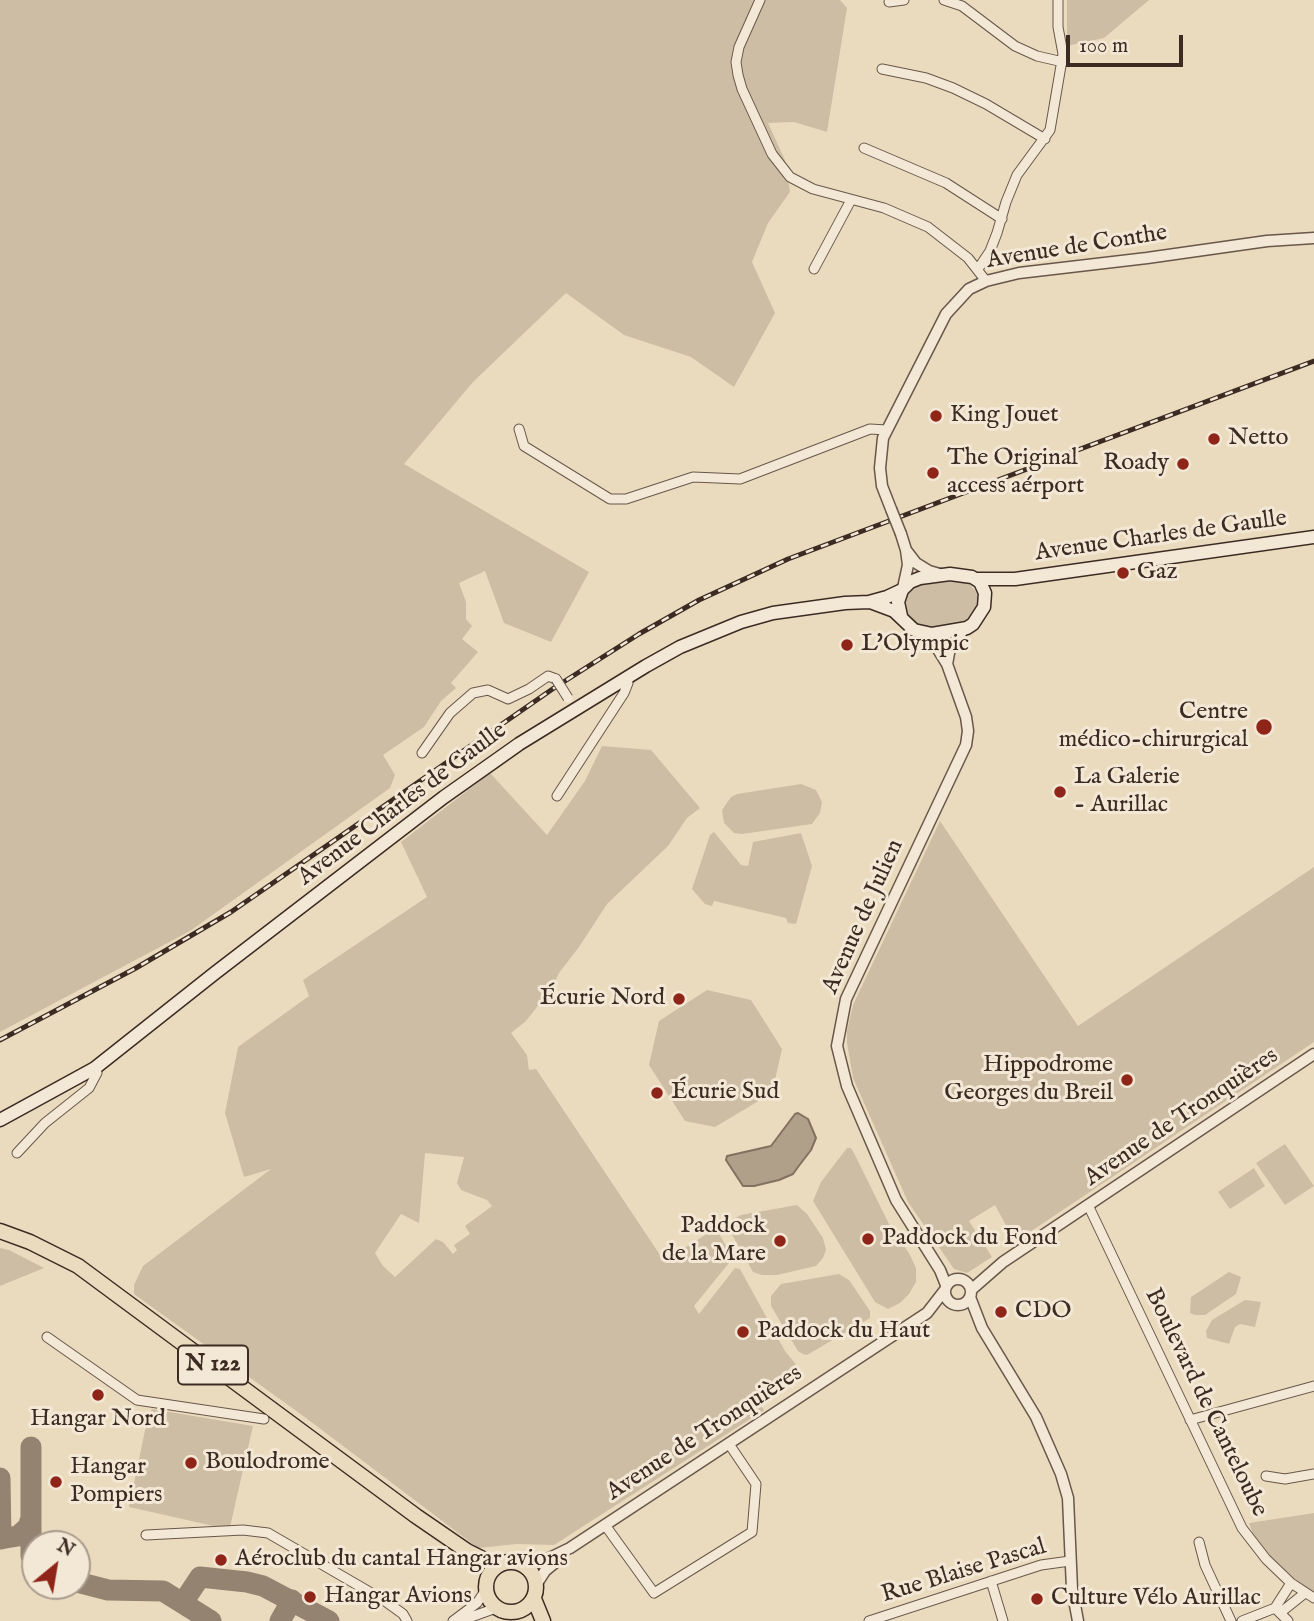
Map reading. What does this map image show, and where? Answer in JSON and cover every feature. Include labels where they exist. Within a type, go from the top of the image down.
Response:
[{"type":"main road","name":"Avenue Charles de Gaulle","points":[[977,579],[1014,579],[1314,537]]},
{"type":"main road","points":[[957,574],[977,579],[982,586],[985,602],[979,617],[964,629],[922,634],[914,630],[901,616],[898,602],[902,589],[919,578],[957,574]]},
{"type":"main road","name":"Avenue Charles de Gaulle","points":[[985,602],[994,591],[1014,579]]},
{"type":"main road","name":"Avenue Charles de Gaulle","points":[[0,1120],[95,1068],[444,797],[573,702],[625,678],[680,647],[741,622],[773,613],[869,602],[902,589]]},
{"type":"main road","name":"Avenue Charles de Gaulle","points":[[869,602],[887,607],[901,616]]},
{"type":"main road","name":"N 122","points":[[0,1231],[30,1242],[78,1266],[416,1516],[467,1551],[496,1566]]},
{"type":"main road","points":[[416,1516],[470,1561],[496,1608],[504,1612],[518,1612],[524,1609],[535,1592]]},
{"type":"main road","points":[[486,1586],[496,1566],[513,1562],[523,1565],[531,1573],[542,1621]]},
{"type":"main road","points":[[518,1612],[531,1621]]},
{"type":"street","points":[[760,0],[747,26],[738,54],[738,75],[772,154],[790,177],[813,189],[884,208],[928,227],[947,240],[978,269],[986,281]]},
{"type":"street","points":[[889,2],[904,0]]},
{"type":"street","points":[[944,0],[961,6],[1015,46],[1037,56],[1063,62]]},
{"type":"street","points":[[978,269],[990,251],[1017,175],[1050,130],[1063,62],[1058,27],[1058,0]]},
{"type":"street","points":[[882,69],[926,78],[953,88],[1045,139]]},
{"type":"street","points":[[864,148],[946,183],[1002,219]]},
{"type":"street","points":[[814,269],[851,200]]},
{"type":"street","name":"Avenue de Conthe","points":[[902,589],[908,565],[906,550],[882,486],[880,468],[886,430],[946,314],[969,289],[986,281],[1019,273],[1266,241],[1314,238]]},
{"type":"street","points":[[519,429],[524,446],[610,499],[626,499],[693,477],[740,480],[870,429],[886,430]]},
{"type":"street","points":[[906,550],[924,568],[941,575]]},
{"type":"street","points":[[947,664],[950,648],[964,629]]},
{"type":"street","name":"Avenue de Julien","points":[[922,634],[934,643],[947,664],[966,717],[966,745],[846,999],[838,1046],[847,1086],[896,1200],[940,1270],[946,1298],[982,1328]]},
{"type":"street","points":[[422,753],[450,713],[473,693],[488,690],[508,699],[528,690],[548,676],[556,679],[573,702]]},
{"type":"street","points":[[557,796],[624,693],[628,683],[625,678]]},
{"type":"street","name":"Avenue de Tronquières","points":[[966,1287],[1314,1054]]},
{"type":"street","points":[[17,1153],[45,1123],[89,1088],[97,1073],[95,1068]]},
{"type":"street","name":"Boulevard de Canteloube","points":[[1088,1205],[1242,1528],[1266,1559],[1291,1583],[1314,1598]]},
{"type":"street","name":"Avenue de Julien","points":[[912,1226],[943,1267],[966,1287]]},
{"type":"street","points":[[945,1288],[952,1280],[966,1287],[982,1328],[1036,1417],[1061,1474],[1069,1507],[1070,1561],[1078,1621]]},
{"type":"street","points":[[956,1304],[966,1287]]},
{"type":"street","name":"Avenue de Tronquières","points":[[927,1312],[945,1288]]},
{"type":"street","name":"Avenue de Tronquières","points":[[523,1565],[539,1563],[570,1548],[927,1312],[956,1304]]},
{"type":"street","points":[[47,1337],[137,1400],[264,1419]]},
{"type":"street","points":[[1190,1419],[1314,1386]]},
{"type":"street","points":[[605,1525],[654,1593],[752,1532],[756,1484],[729,1444]]},
{"type":"street","points":[[1266,1476],[1286,1479],[1314,1474]]},
{"type":"street","points":[[146,1535],[243,1530],[268,1533],[386,1601],[403,1614],[407,1621]]},
{"type":"street","points":[[1199,1542],[1205,1565],[1231,1621]]},
{"type":"street","points":[[535,1592],[545,1571],[566,1555],[570,1548]]},
{"type":"street","name":"Rue Blaise Pascal","points":[[869,1621],[1041,1565],[1070,1561]]},
{"type":"street","points":[[991,1581],[1003,1621]]},
{"type":"street","points":[[1277,1611],[1291,1583]]},
{"type":"street","points":[[453,1621],[477,1603],[486,1586]]},
{"type":"street","points":[[1242,1621],[1277,1611],[1305,1593]]},
{"type":"street","points":[[460,1621],[496,1608]]},
{"type":"street","points":[[1277,1611],[1288,1621]]},
{"type":"shaded area","points":[[0,0],[840,0],[847,8],[827,132],[794,122],[768,123],[785,160],[790,192],[768,223],[752,262],[775,313],[734,387],[691,357],[624,335],[566,293],[473,382],[404,464],[589,572],[551,642],[504,623],[485,571],[459,583],[466,602],[466,619],[472,626],[462,639],[478,652],[451,683],[456,688],[441,701],[424,727],[383,755],[395,775],[390,788],[190,931],[0,1032]]},
{"type":"shaded area","points":[[1067,0],[1149,0],[1104,38],[1067,46]]},
{"type":"shaded area","points":[[956,578],[967,581],[978,594],[977,609],[968,621],[926,629],[920,628],[905,614],[906,595],[915,586]]},
{"type":"shaded area","points":[[602,746],[651,750],[700,808],[687,818],[668,846],[607,904],[559,973],[552,988],[526,1021],[511,1033],[527,1055],[529,1070],[536,1069],[664,1261],[713,1230],[718,1232],[733,1258],[694,1306],[699,1314],[735,1268],[740,1269],[785,1351],[798,1367],[755,1397],[764,1410],[554,1545],[517,1544],[478,1548],[306,1418],[134,1294],[134,1285],[143,1266],[271,1169],[244,1177],[225,1113],[238,1047],[309,996],[303,980],[427,897],[401,842],[490,773],[547,835],[585,781]],"holes":[[[425,1153],[464,1157],[457,1183],[461,1190],[487,1200],[492,1206],[465,1226],[470,1234],[454,1245],[457,1250],[453,1254],[443,1242],[436,1239],[395,1277],[383,1266],[375,1253],[401,1214],[419,1223]]]},
{"type":"shaded area","points":[[801,784],[816,790],[822,802],[820,813],[812,824],[742,834],[734,833],[724,823],[722,810],[731,797]]},
{"type":"shaded area","points":[[940,821],[1078,1026],[1314,867],[1314,1042],[1015,1242],[995,1205],[969,1221],[992,1257],[967,1273],[954,1269],[908,1202],[853,1078],[847,1043],[853,1005]]},
{"type":"shaded area","points":[[714,832],[741,865],[748,866],[753,842],[801,833],[812,866],[796,924],[788,923],[786,918],[714,901],[712,906],[705,904],[692,889],[710,835]]},
{"type":"shaded area","points":[[707,990],[751,1000],[782,1049],[772,1093],[715,1127],[685,1121],[649,1065],[659,1021]]},
{"type":"shaded area","points":[[798,1113],[808,1119],[816,1138],[811,1150],[793,1174],[754,1186],[743,1186],[726,1160],[727,1156],[771,1146]]},
{"type":"shaded area","points":[[1285,1144],[1314,1186],[1285,1205],[1256,1163]]},
{"type":"shaded area","name":"Paddock du Fond","points":[[847,1148],[851,1148],[889,1224],[916,1268],[916,1282],[909,1294],[888,1309],[875,1302],[813,1201],[821,1182]]},
{"type":"shaded area","points":[[1254,1168],[1265,1186],[1230,1209],[1218,1192]]},
{"type":"shaded area","name":"Paddock de la Mare","points":[[797,1205],[807,1214],[823,1238],[826,1250],[823,1258],[816,1266],[777,1275],[753,1272],[731,1233],[731,1220],[741,1215]]},
{"type":"shaded area","points":[[0,1248],[9,1250],[44,1268],[0,1286]]},
{"type":"shaded area","points":[[1229,1272],[1241,1277],[1236,1294],[1205,1315],[1190,1313],[1191,1297]]},
{"type":"shaded area","points":[[839,1274],[849,1280],[870,1311],[870,1318],[807,1355],[803,1354],[798,1351],[771,1306],[771,1296],[781,1284]]},
{"type":"shaded area","points":[[1245,1300],[1261,1302],[1255,1327],[1240,1324],[1235,1327],[1229,1344],[1207,1338],[1206,1331],[1212,1320]]},
{"type":"shaded area","name":"Boulodrome","points":[[152,1409],[253,1426],[230,1527],[227,1529],[129,1507],[148,1416]]},
{"type":"shaded area","points":[[1314,1513],[1314,1592],[1304,1587],[1268,1555],[1254,1537],[1249,1523]]},
{"type":"taxiway","points":[[0,1539],[18,1536],[28,1527],[31,1518],[31,1447]]},
{"type":"taxiway","points":[[0,1478],[1,1539]]},
{"type":"taxiway","points":[[31,1518],[31,1530]]},
{"type":"taxiway","points":[[180,1600],[186,1598],[200,1577],[247,1582],[263,1586],[329,1621]]},
{"type":"taxiway","points":[[91,1586],[108,1590],[163,1591],[211,1621]]},
{"type":"taxiway","points":[[280,1621],[292,1600]]},
{"type":"railway","points":[[0,1040],[136,968],[231,912],[554,688],[699,600],[788,559],[1314,361]]},
{"type":"place","name":"King Jouet","points":[[936,416]]},
{"type":"place","name":"Netto","points":[[1214,439]]},
{"type":"place","name":"Roady","points":[[1183,464]]},
{"type":"place","name":"The Original access aérport","points":[[933,473]]},
{"type":"place","name":"Gaz","points":[[1123,573]]},
{"type":"place","name":"L'Olympic","points":[[847,645]]},
{"type":"place","name":"Centre médico-chirurgical","points":[[1264,727]]},
{"type":"place","name":"La Galerie - Aurillac","points":[[1060,792]]},
{"type":"place","name":"Écurie Nord","points":[[679,999]]},
{"type":"place","name":"Hippodrome Georges du Breil","points":[[1127,1080]]},
{"type":"place","name":"Écurie Sud","points":[[657,1093]]},
{"type":"place","name":"Paddock du Fond","points":[[868,1239]]},
{"type":"place","name":"Paddock de la Mare","points":[[780,1241]]},
{"type":"place","name":"CDO","points":[[1001,1312]]},
{"type":"place","name":"Paddock du Haut","points":[[743,1332]]},
{"type":"place","name":"Hangar Nord","points":[[98,1395]]},
{"type":"place","name":"Boulodrome","points":[[191,1463]]},
{"type":"place","name":"Hangar Pompiers","points":[[56,1482]]},
{"type":"place","name":"Aéroclub du cantal Hangar avions","points":[[221,1560]]},
{"type":"place","name":"Hangar Avions","points":[[310,1597]]},
{"type":"place","name":"Culture Vélo Aurillac","points":[[1037,1599]]}]
